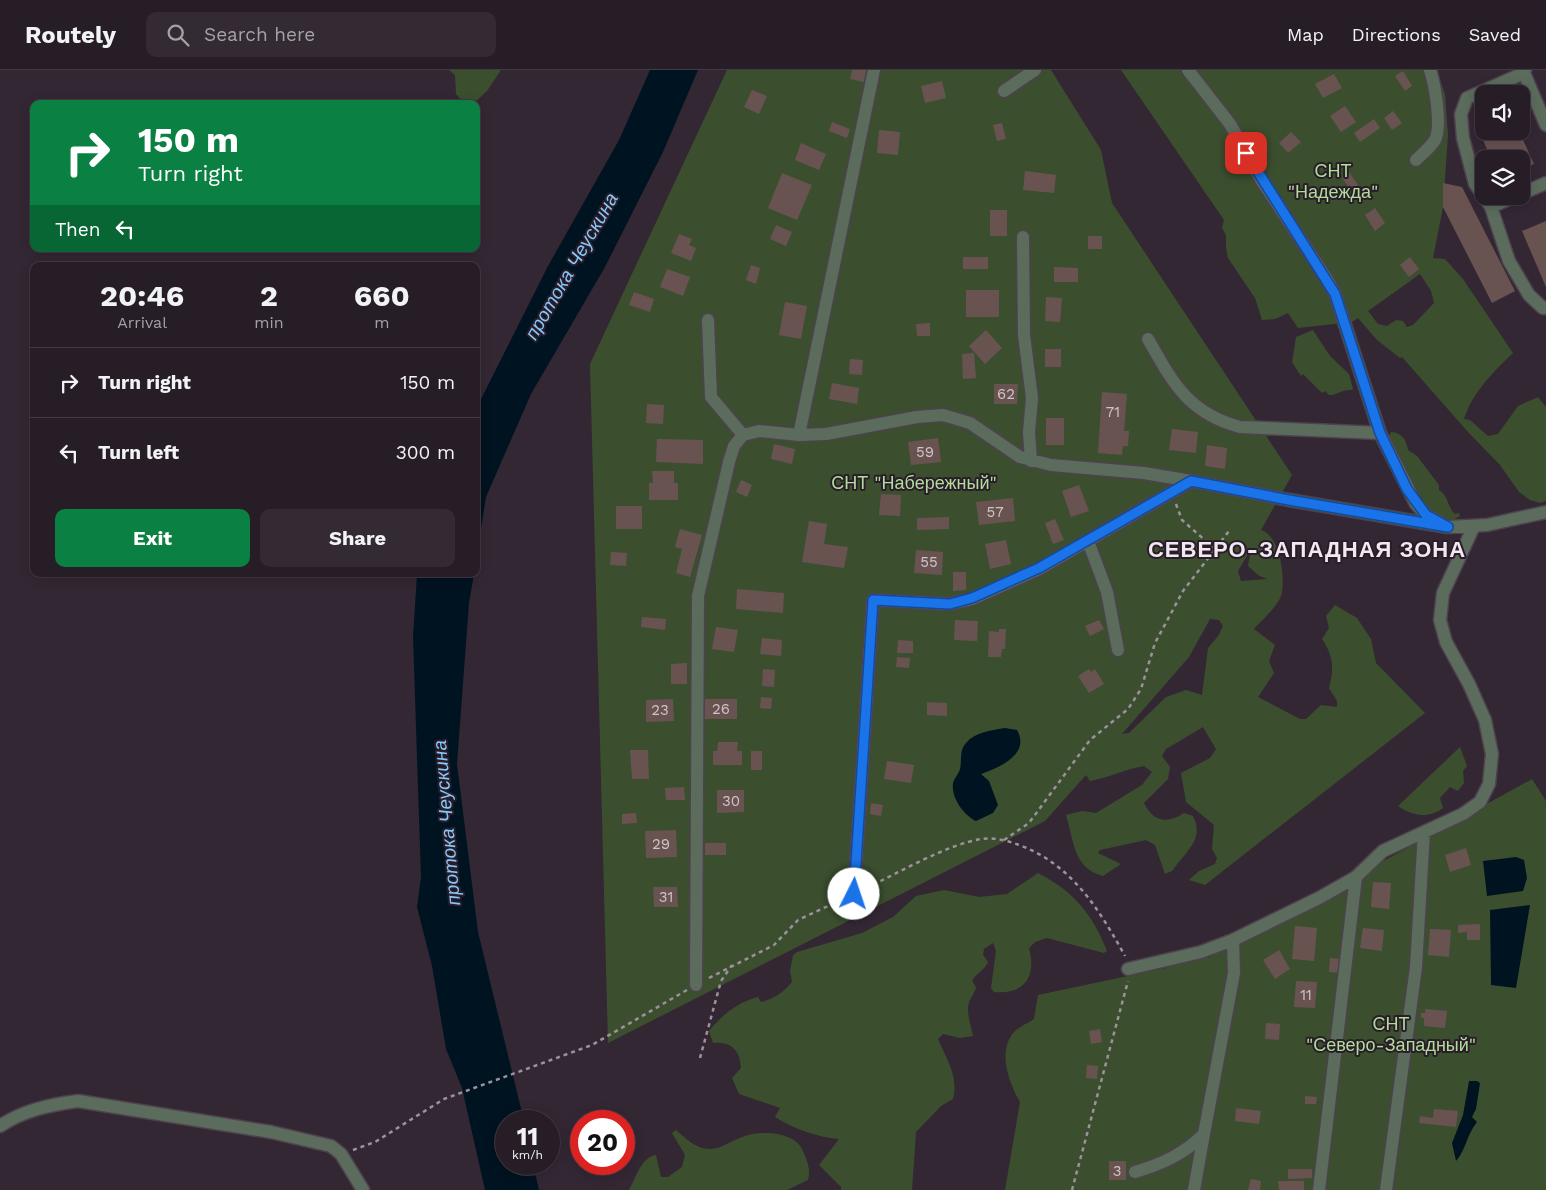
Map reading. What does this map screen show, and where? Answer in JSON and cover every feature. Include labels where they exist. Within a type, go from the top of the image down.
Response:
[{"type":"street","points":[[799,435],[874,70]]},
{"type":"street","points":[[1004,91],[1035,70]]},
{"type":"street","points":[[1188,70],[1230,124],[1262,181],[1335,294],[1380,433],[1416,504],[1426,515],[1448,527]]},
{"type":"street","points":[[1416,160],[1434,141],[1438,129],[1433,79],[1430,70]]},
{"type":"street","points":[[1546,125],[1524,71],[1467,98],[1461,114],[1463,138],[1475,184],[1491,207],[1509,261],[1529,295],[1543,308],[1546,308]]},
{"type":"street","points":[[1530,190],[1546,184]]},
{"type":"street","points":[[1491,207],[1496,205]]},
{"type":"street","points":[[1023,237],[1024,335],[1032,398],[1029,432],[1030,461]]},
{"type":"street","points":[[708,320],[712,397],[743,435]]},
{"type":"street","points":[[1148,339],[1184,397],[1201,411],[1220,422],[1240,427],[1380,433]]},
{"type":"street","points":[[696,985],[698,596],[729,462],[734,446],[743,435],[760,431],[799,435],[826,434],[917,417],[943,415],[970,423],[1020,457],[1030,461],[1191,481],[1448,527],[1474,526],[1546,512]]},
{"type":"street","points":[[854,894],[873,600],[950,604],[972,598],[1039,568],[1088,542],[1191,481]]},
{"type":"street","points":[[1128,969],[1200,952],[1233,940],[1320,898],[1356,877],[1383,851],[1463,814],[1480,802],[1489,784],[1492,754],[1485,720],[1446,642],[1440,620],[1444,593],[1474,526]]},
{"type":"street","points":[[1088,542],[1107,592],[1118,650]]},
{"type":"street","points":[[1386,1190],[1416,967],[1424,832]]},
{"type":"street","points":[[1319,1190],[1356,877]]},
{"type":"street","points":[[1194,1190],[1234,973],[1233,940]]},
{"type":"street","points":[[0,1126],[15,1116],[46,1106],[78,1101],[272,1132],[331,1146],[341,1154],[363,1190]]},
{"type":"street","points":[[1135,1172],[1156,1166],[1188,1150],[1204,1134]]},
{"type":"path","points":[[1172,492],[1182,520],[1215,549]]},
{"type":"path","points":[[1004,840],[1029,823],[1090,740],[1128,709],[1141,689],[1160,634],[1183,591],[1229,531]]},
{"type":"path","points":[[341,1154],[375,1142],[444,1099],[592,1045],[733,964],[774,945],[798,920],[949,849],[984,838],[1004,840],[1030,849],[1055,864],[1078,884],[1091,899],[1126,958],[1128,980],[1072,1190]]},
{"type":"path","points":[[700,1058],[721,981],[733,964]]},
{"type":"green space","points":[[449,70],[501,70],[487,91],[477,100],[461,100],[456,94],[455,75]]},
{"type":"green space","name":"СНТ \"Набережный\"","points":[[727,70],[1051,70],[1101,150],[1112,203],[1292,475],[1261,530],[1273,540],[1280,558],[1283,579],[1279,600],[1254,629],[1275,645],[1269,661],[1274,673],[1258,697],[1300,719],[1306,719],[1321,705],[1337,707],[1337,701],[1329,688],[1332,674],[1331,657],[1322,639],[1329,628],[1326,616],[1335,605],[1357,618],[1371,639],[1376,663],[1425,713],[1205,885],[1189,880],[1199,871],[1215,864],[1217,858],[1212,849],[1214,825],[1186,802],[1181,773],[1210,758],[1216,749],[1203,727],[1166,749],[1162,756],[1170,767],[1168,779],[1144,803],[1152,814],[1161,819],[1172,819],[1184,813],[1193,816],[1197,831],[1195,838],[1188,851],[1172,871],[1165,874],[1155,845],[1146,840],[1100,850],[1098,853],[1121,864],[1103,876],[1086,867],[1076,852],[1066,815],[1082,811],[1096,813],[1142,785],[1152,772],[1144,766],[1090,781],[1086,775],[1045,821],[608,1043],[590,364]],"holes":[[[1251,549],[1248,566],[1258,575],[1267,579],[1241,581],[1238,571]],[[1210,619],[1219,620],[1223,626],[1219,635],[1208,648],[1202,695],[1186,690],[1166,697],[1129,733],[1122,734],[1189,657]]]},
{"type":"green space","name":"СНТ \"Надежда\"","points":[[1121,70],[1436,70],[1445,94],[1448,135],[1443,207],[1433,258],[1445,259],[1463,279],[1513,353],[1478,391],[1464,419],[1470,420],[1488,436],[1498,434],[1518,406],[1538,397],[1546,407],[1546,501],[1540,503],[1530,500],[1519,492],[1500,465],[1468,432],[1402,357],[1400,358],[1377,340],[1358,318],[1352,322],[1298,328],[1288,313],[1275,319],[1262,320],[1255,298],[1228,258],[1226,235],[1222,228],[1224,220]],"holes":[[[1420,274],[1431,291],[1434,303],[1413,325],[1407,327],[1403,321],[1396,320],[1387,326],[1378,324],[1368,311]]]},
{"type":"green space","points":[[1313,330],[1330,356],[1349,374],[1353,389],[1329,395],[1325,391],[1322,393],[1303,374],[1301,376],[1292,362],[1296,337]]},
{"type":"green space","points":[[1391,432],[1403,437],[1408,450],[1417,456],[1439,485],[1439,490],[1445,495],[1452,511],[1455,514],[1459,513],[1460,516],[1453,520],[1441,520],[1424,504],[1422,498],[1413,490],[1387,441]]},
{"type":"green space","points":[[1460,747],[1467,766],[1463,771],[1464,783],[1458,791],[1450,787],[1440,798],[1443,808],[1432,814],[1420,815],[1398,806]]},
{"type":"green space","name":"СНТ \"Северо-Западный\"","points":[[1532,779],[1546,801],[1546,1190],[1005,1190],[1020,1102],[1006,1067],[1006,1048],[1014,1032],[1034,1019],[1038,995],[1166,968],[1206,952],[1208,958]]},
{"type":"green space","points":[[1038,873],[1062,888],[1080,905],[1095,925],[1107,951],[1104,953],[1047,938],[1035,942],[1029,948],[1031,968],[1026,982],[1013,990],[994,992],[991,988],[996,951],[993,943],[984,949],[983,955],[988,962],[972,981],[976,987],[968,1006],[973,1036],[960,1038],[943,1034],[938,1039],[953,1075],[953,1099],[941,1106],[916,1132],[912,1190],[841,1190],[841,1187],[819,1165],[839,1139],[806,1132],[790,1125],[775,1117],[780,1108],[739,1094],[732,1078],[741,1068],[739,1056],[730,1045],[713,1043],[709,1031],[719,1020],[737,1006],[758,997],[761,1002],[766,1001],[786,989],[792,982],[790,971],[793,955],[797,952],[862,933],[893,917],[916,896],[944,890],[979,897],[1007,894]]},
{"type":"green space","points":[[676,1130],[687,1140],[704,1149],[718,1148],[752,1134],[769,1133],[786,1136],[799,1145],[803,1151],[809,1169],[808,1180],[787,1190],[629,1190],[643,1164],[651,1157],[656,1155],[661,1177],[668,1177],[682,1167],[685,1155],[672,1133]]},
{"type":"water","name":"протока Чеускина","points":[[650,70],[698,70],[663,152],[605,267],[531,394],[486,497],[480,535],[480,401],[548,266],[619,140]]},
{"type":"water","name":"протока Чеускина","points":[[417,577],[473,577],[469,603],[457,764],[478,932],[521,1110],[495,1110],[495,1175],[536,1175],[539,1190],[485,1190],[462,1088],[446,1049],[432,966],[417,907],[421,877],[413,637]]},
{"type":"water","points":[[1005,728],[1017,730],[1020,747],[1011,759],[1004,764],[981,774],[989,781],[998,805],[993,813],[976,821],[967,815],[959,805],[953,789],[953,783],[960,769],[962,749],[974,736]]},
{"type":"water","points":[[1516,857],[1524,860],[1527,878],[1523,891],[1487,896],[1483,861]]},
{"type":"water","points":[[1530,905],[1516,988],[1491,985],[1490,910]]},
{"type":"water","points":[[1469,1081],[1480,1083],[1476,1109],[1472,1117],[1477,1122],[1456,1161],[1452,1143],[1463,1115]]},
{"type":"building","points":[[852,70],[866,70],[864,82],[850,79]]},
{"type":"building","points":[[1403,71],[1412,86],[1405,91],[1395,76]]},
{"type":"building","points":[[1334,74],[1342,88],[1323,98],[1315,84]]},
{"type":"building","points":[[942,81],[946,98],[925,103],[921,86]]},
{"type":"building","points":[[752,90],[767,96],[759,114],[744,107]]},
{"type":"building","points":[[1345,106],[1356,122],[1341,132],[1330,116]]},
{"type":"building","points":[[1393,111],[1402,123],[1392,130],[1384,118]]},
{"type":"building","points":[[1374,119],[1380,128],[1360,142],[1354,133]]},
{"type":"building","points":[[832,122],[850,129],[847,138],[829,131]]},
{"type":"building","points":[[1002,123],[1006,139],[997,141],[993,125]]},
{"type":"building","points":[[879,130],[900,132],[898,155],[877,153]]},
{"type":"building","points":[[1291,132],[1301,142],[1288,153],[1279,143]]},
{"type":"building","points":[[1483,140],[1523,140],[1528,150],[1487,150]]},
{"type":"building","points":[[801,143],[826,154],[819,170],[795,160]]},
{"type":"building","points":[[1530,155],[1534,164],[1530,166]]},
{"type":"building","points":[[1025,171],[1056,175],[1054,193],[1023,190]]},
{"type":"building","points":[[1349,172],[1358,185],[1351,190],[1342,178]]},
{"type":"building","points":[[782,173],[812,185],[797,220],[768,208]]},
{"type":"building","points":[[1443,183],[1462,187],[1515,291],[1492,303],[1443,207]]},
{"type":"building","points":[[1375,208],[1385,223],[1375,231],[1365,215]]},
{"type":"building","points":[[990,210],[1007,210],[1007,236],[990,236]]},
{"type":"building","points":[[1546,221],[1546,287],[1522,231]]},
{"type":"building","points":[[776,225],[792,232],[786,246],[770,239]]},
{"type":"building","points":[[679,234],[692,239],[689,245],[696,248],[691,261],[671,253]]},
{"type":"building","points":[[1088,236],[1102,236],[1102,249],[1088,249]]},
{"type":"building","points":[[963,257],[988,257],[988,269],[963,269]]},
{"type":"building","points":[[1410,257],[1419,269],[1409,277],[1400,265]]},
{"type":"building","points":[[751,265],[760,268],[756,284],[746,280]]},
{"type":"building","points":[[1054,267],[1078,268],[1078,282],[1054,282]]},
{"type":"building","points":[[667,269],[690,277],[683,296],[660,287]]},
{"type":"building","points":[[966,290],[999,290],[999,317],[966,317]]},
{"type":"building","points":[[634,292],[654,299],[650,312],[629,305]]},
{"type":"building","points":[[1046,297],[1062,298],[1060,322],[1045,321]]},
{"type":"building","points":[[785,302],[807,306],[801,339],[779,335]]},
{"type":"building","points":[[930,323],[930,336],[917,336],[916,324]]},
{"type":"building","points":[[986,330],[1002,348],[985,364],[969,346]]},
{"type":"building","points":[[1045,349],[1061,349],[1061,367],[1045,367]]},
{"type":"building","points":[[974,353],[976,378],[963,379],[962,354]]},
{"type":"building","points":[[850,359],[863,360],[862,375],[849,374]]},
{"type":"building","points":[[832,383],[859,388],[857,404],[829,399]]},
{"type":"building","points":[[994,384],[1018,384],[1017,404],[994,404]]},
{"type":"building","points":[[1102,392],[1127,394],[1124,431],[1129,431],[1128,446],[1123,446],[1122,455],[1098,453]]},
{"type":"building","points":[[647,404],[664,405],[663,424],[646,423]]},
{"type":"building","points":[[1046,418],[1064,418],[1064,445],[1046,445]]},
{"type":"building","points":[[1172,429],[1198,432],[1196,453],[1169,450]]},
{"type":"building","points":[[938,438],[941,462],[911,465],[908,442]]},
{"type":"building","points":[[657,439],[703,440],[703,464],[656,462]]},
{"type":"building","points":[[774,444],[795,449],[792,464],[771,459]]},
{"type":"building","points":[[1207,445],[1227,448],[1225,469],[1205,466]]},
{"type":"building","points":[[652,471],[674,471],[674,483],[678,483],[678,500],[649,500],[649,483],[653,483]]},
{"type":"building","points":[[741,480],[752,485],[747,497],[736,492]]},
{"type":"building","points":[[1079,485],[1089,511],[1071,517],[1062,491]]},
{"type":"building","points":[[881,494],[901,495],[900,516],[879,515]]},
{"type":"building","points":[[1013,498],[1015,521],[979,525],[976,502]]},
{"type":"building","points":[[616,506],[642,506],[642,529],[616,529]]},
{"type":"building","points":[[949,517],[949,529],[917,530],[917,518]]},
{"type":"building","points":[[1055,519],[1064,540],[1053,544],[1045,523]]},
{"type":"building","points":[[809,521],[827,524],[824,544],[848,547],[844,568],[802,562]]},
{"type":"building","points":[[680,529],[702,535],[690,577],[676,573],[682,549],[675,547]]},
{"type":"building","points":[[1006,540],[1011,564],[990,569],[985,544]]},
{"type":"building","points":[[916,550],[943,552],[942,575],[914,573]]},
{"type":"building","points":[[611,552],[627,553],[626,566],[610,565]]},
{"type":"building","points":[[953,572],[966,572],[966,590],[953,591]]},
{"type":"building","points":[[737,589],[784,593],[783,613],[736,609]]},
{"type":"building","points":[[642,617],[666,619],[665,630],[641,627]]},
{"type":"building","points":[[955,620],[978,621],[977,641],[954,640]]},
{"type":"building","points":[[1099,620],[1104,629],[1090,636],[1085,626]]},
{"type":"building","points":[[716,627],[738,630],[734,652],[712,649]]},
{"type":"building","points":[[999,629],[1006,629],[1005,649],[1002,649],[1001,657],[988,657],[989,631],[999,632]]},
{"type":"building","points":[[762,638],[782,640],[781,656],[760,654]]},
{"type":"building","points":[[898,640],[913,641],[913,653],[897,653]]},
{"type":"building","points":[[897,657],[910,658],[909,668],[896,667]]},
{"type":"building","points":[[687,663],[687,684],[671,684],[671,664]]},
{"type":"building","points":[[763,669],[775,670],[774,687],[762,686]]},
{"type":"building","points":[[1089,669],[1091,672],[1095,669],[1104,684],[1089,693],[1078,676]]},
{"type":"building","points":[[761,697],[772,698],[771,709],[760,708]]},
{"type":"building","points":[[673,699],[674,721],[646,722],[646,700]]},
{"type":"building","points":[[704,699],[737,699],[737,719],[704,719]]},
{"type":"building","points":[[927,702],[947,703],[947,716],[927,715]]},
{"type":"building","points":[[718,742],[738,742],[737,751],[742,751],[742,765],[713,765],[713,751],[717,751]]},
{"type":"building","points":[[630,750],[648,750],[649,779],[632,779]]},
{"type":"building","points":[[751,751],[762,751],[762,770],[751,770]]},
{"type":"building","points":[[887,761],[914,765],[911,783],[884,779]]},
{"type":"building","points":[[684,787],[685,800],[666,800],[665,788]]},
{"type":"building","points":[[717,790],[744,790],[744,812],[717,813]]},
{"type":"building","points":[[871,803],[883,805],[881,816],[870,814]]},
{"type":"building","points":[[636,813],[637,823],[622,824],[622,814]]},
{"type":"building","points":[[676,830],[677,857],[646,858],[645,831]]},
{"type":"building","points":[[705,843],[726,843],[726,855],[705,855]]},
{"type":"building","points":[[1466,848],[1471,865],[1450,872],[1445,855]]},
{"type":"building","points":[[1373,882],[1391,883],[1389,909],[1371,907]]},
{"type":"building","points":[[653,887],[677,887],[678,907],[654,907]]},
{"type":"building","points":[[1480,924],[1480,940],[1467,940],[1467,932],[1458,933],[1458,925]]},
{"type":"building","points":[[1295,926],[1317,928],[1314,961],[1292,959]]},
{"type":"building","points":[[1363,928],[1384,930],[1382,951],[1360,948]]},
{"type":"building","points":[[1430,929],[1451,930],[1449,957],[1428,955]]},
{"type":"building","points":[[1279,950],[1290,969],[1275,979],[1263,960]]},
{"type":"building","points":[[1330,958],[1341,959],[1340,973],[1329,972]]},
{"type":"building","points":[[1296,981],[1317,982],[1315,1008],[1294,1007]]},
{"type":"building","points":[[1425,1009],[1447,1011],[1445,1028],[1424,1026],[1424,1018],[1421,1018],[1421,1013],[1425,1013]]},
{"type":"building","points":[[1266,1023],[1280,1024],[1279,1040],[1265,1039]]},
{"type":"building","points":[[1100,1029],[1102,1042],[1091,1044],[1089,1031]]},
{"type":"building","points":[[1087,1065],[1098,1066],[1097,1079],[1086,1078]]},
{"type":"building","points":[[1305,1096],[1317,1097],[1316,1104],[1305,1104]]},
{"type":"building","points":[[1236,1108],[1261,1111],[1259,1124],[1235,1121]]},
{"type":"building","points":[[1434,1109],[1458,1111],[1456,1127],[1419,1123],[1420,1116],[1433,1118]]},
{"type":"building","points":[[1109,1161],[1126,1161],[1126,1180],[1109,1180]]},
{"type":"building","points":[[1288,1169],[1312,1169],[1312,1178],[1288,1179]]},
{"type":"building","points":[[1251,1179],[1261,1181],[1260,1190],[1248,1190]]},
{"type":"building","points":[[1278,1181],[1304,1181],[1304,1190],[1279,1190]]},
{"type":"district","name":"СЕВЕРО-ЗАПАДНАЯ ЗОНА","points":[[1307,549]]},
{"type":"route","points":[[854,894],[873,600],[950,604],[972,598],[1039,568],[1088,542],[1191,481],[1448,527],[1426,515],[1416,504],[1407,489],[1380,433],[1335,294],[1246,153]]}]
